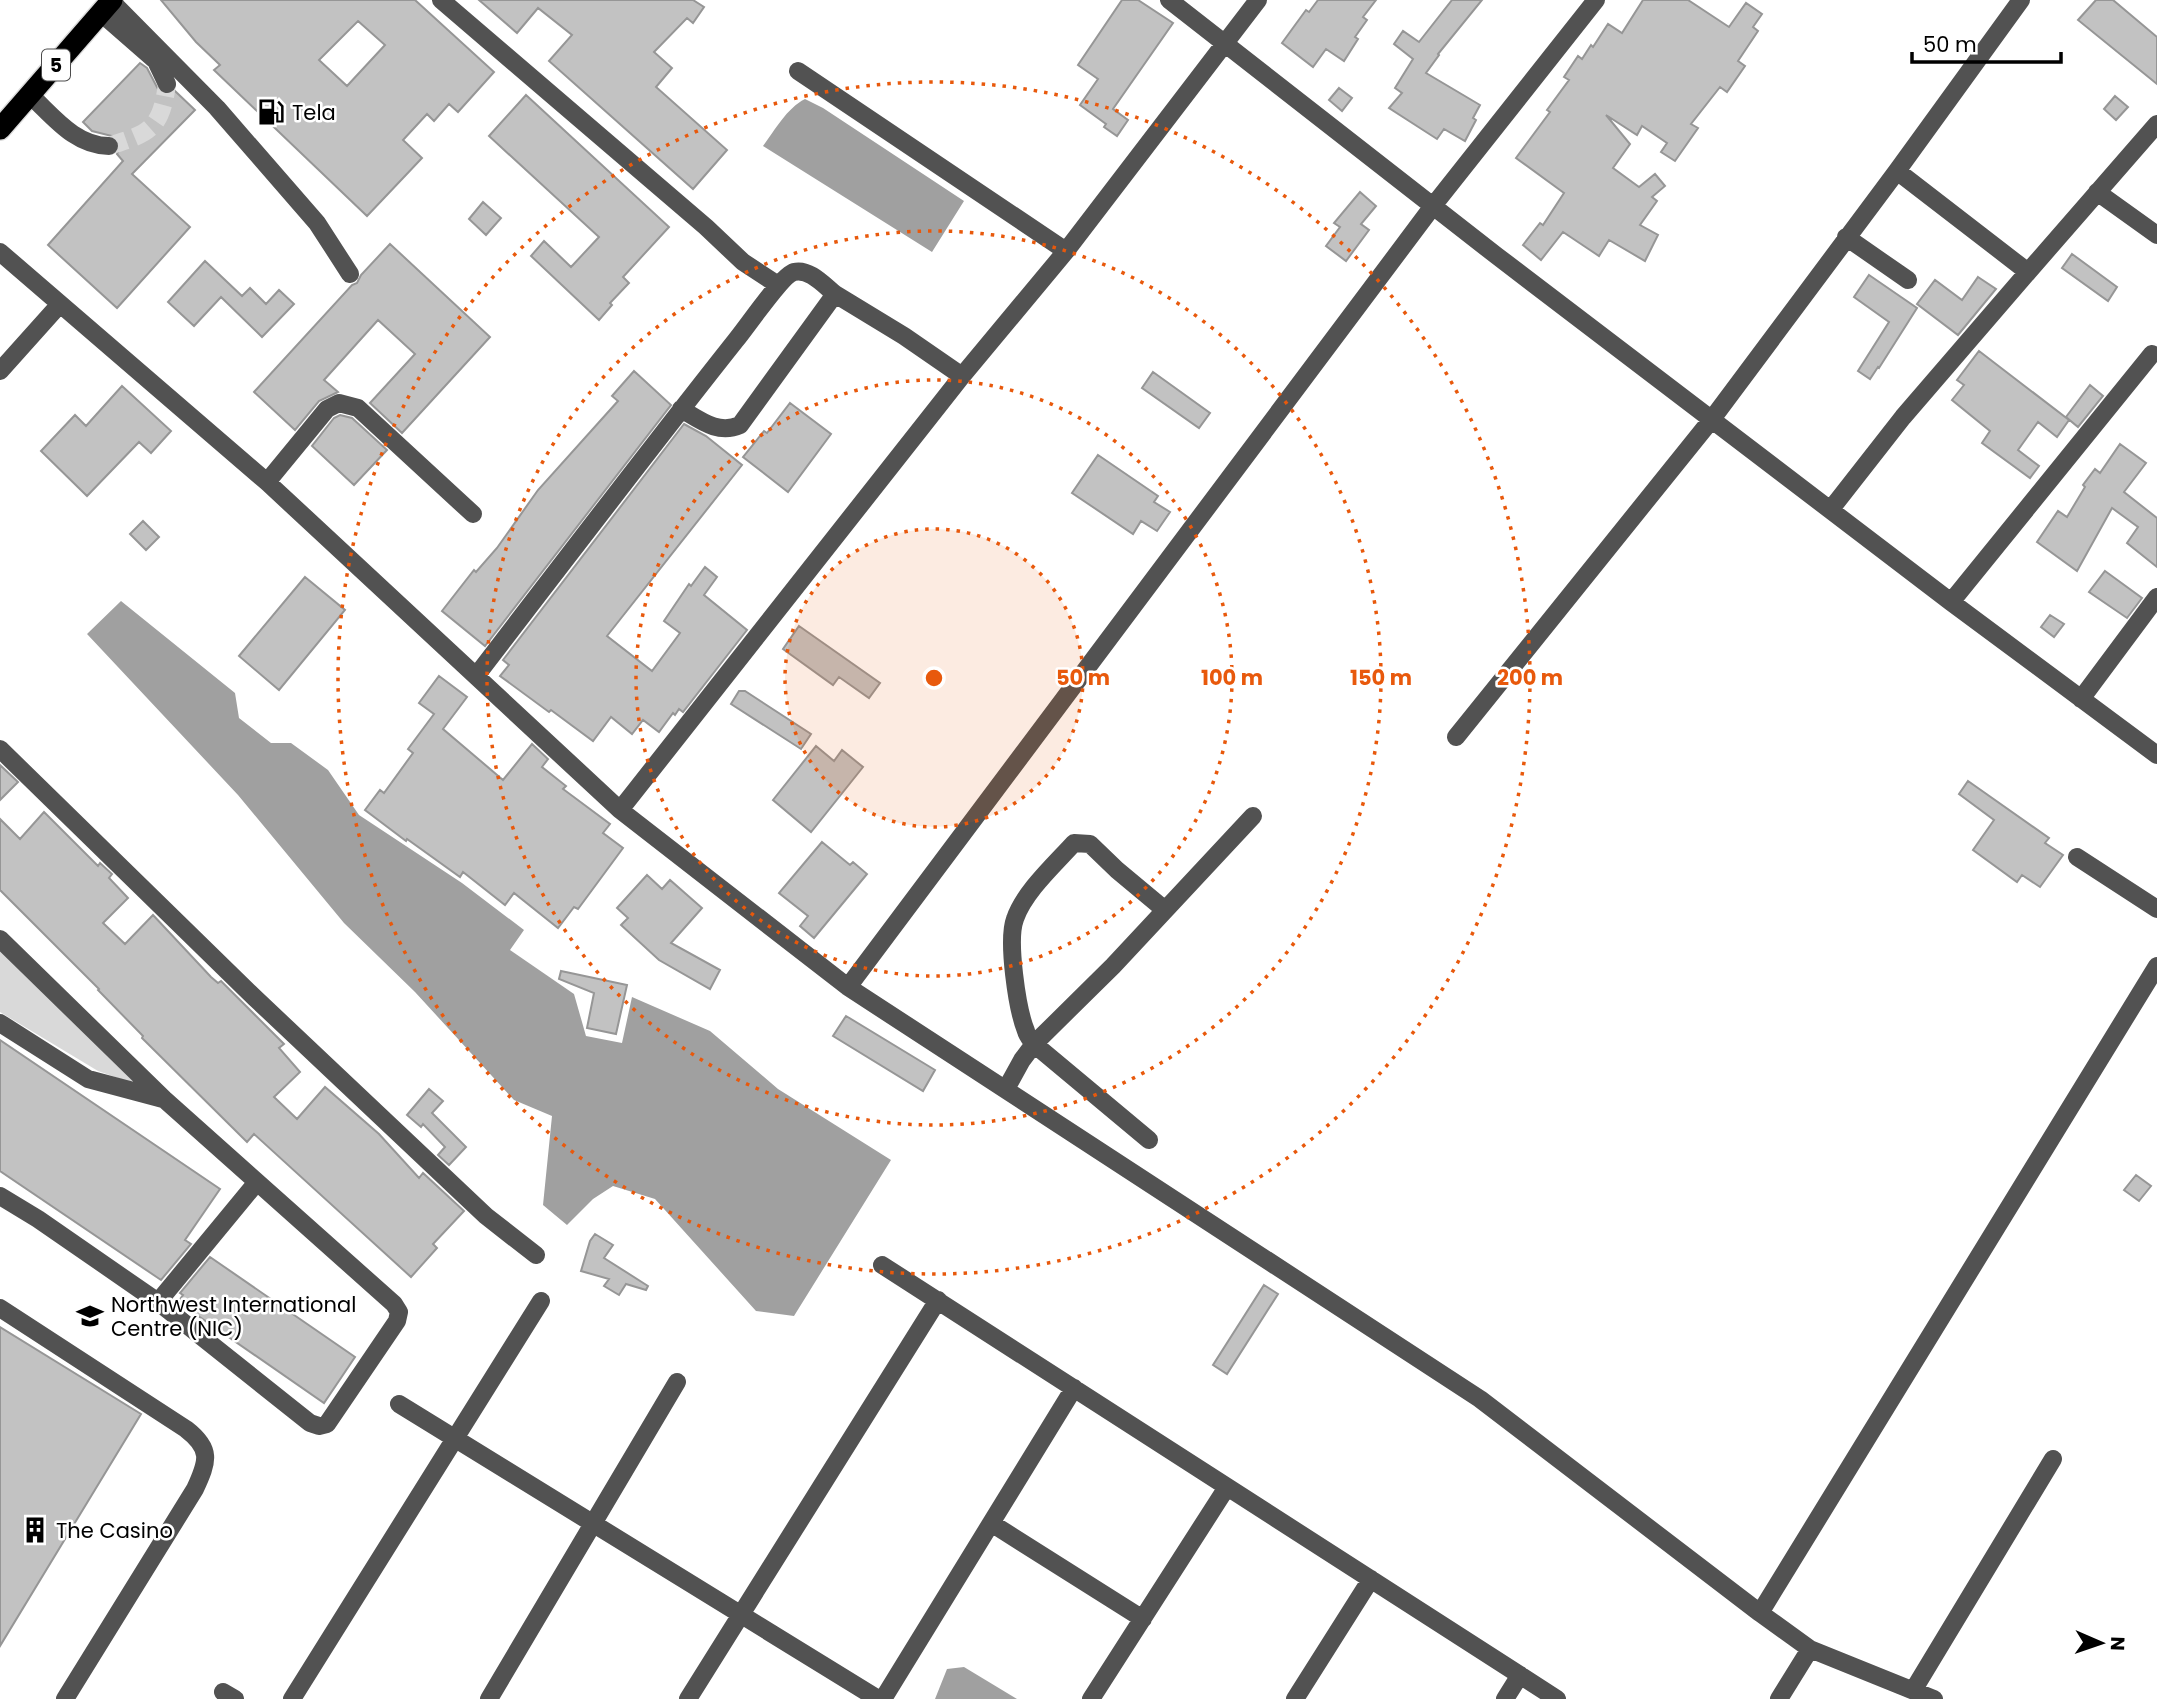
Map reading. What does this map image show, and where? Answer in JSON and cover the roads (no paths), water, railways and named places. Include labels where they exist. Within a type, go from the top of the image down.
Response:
[{"type":"highway","name":"5","points":[[0,129],[108,4]]},
{"type":"street","points":[[441,0],[666,192],[743,262],[778,285]]},
{"type":"street","points":[[1169,0],[1951,603],[2157,755]]},
{"type":"street","points":[[620,810],[962,376],[1066,251],[1258,0]]},
{"type":"street","points":[[848,987],[1433,206],[1596,0]]},
{"type":"street","points":[[1456,737],[1712,419],[2021,0]]},
{"type":"street","points":[[108,4],[156,61],[167,83]]},
{"type":"street","points":[[108,4],[217,108],[317,223],[350,274]]},
{"type":"street","points":[[798,71],[1066,251]]},
{"type":"street","points":[[30,95],[79,140],[94,146],[108,146]]},
{"type":"street","points":[[1831,509],[1903,417],[2157,124]]},
{"type":"street","points":[[1897,171],[2028,272]]},
{"type":"street","points":[[2097,192],[2157,236]]},
{"type":"street","points":[[1846,237],[1908,280]]},
{"type":"street","points":[[0,252],[267,482],[620,810],[848,987],[1480,1399],[1760,1614],[1810,1649],[1934,1699]]},
{"type":"street","points":[[476,676],[778,285],[791,272],[809,274],[962,376]]},
{"type":"street","points":[[681,410],[720,429],[730,430],[740,425],[835,293]]},
{"type":"street","points":[[0,371],[60,304]]},
{"type":"street","points":[[1951,603],[2152,354]]},
{"type":"street","points":[[267,482],[327,409],[339,403],[358,408],[473,514]]},
{"type":"street","points":[[2081,699],[2157,597]]},
{"type":"street","points":[[0,749],[285,1026],[486,1216],[536,1255]]},
{"type":"street","points":[[1006,1089],[1022,1059],[1034,1044],[1113,966],[1253,816]]},
{"type":"street","points":[[1149,1140],[1034,1044],[1026,1032],[1018,1000],[1013,954],[1014,920],[1033,889],[1074,843],[1090,844],[1165,910]]},
{"type":"street","points":[[2077,857],[2157,909]]},
{"type":"street","points":[[0,939],[164,1099],[394,1304],[399,1312],[397,1321],[327,1423],[319,1426],[310,1423],[158,1302],[0,1196]]},
{"type":"street","points":[[1760,1614],[2157,965]]},
{"type":"street","points":[[0,1023],[88,1079],[164,1099]]},
{"type":"street","points":[[158,1302],[257,1182]]},
{"type":"street","points":[[882,1265],[1558,1699]]},
{"type":"street","points":[[688,1699],[938,1300]]},
{"type":"street","points":[[292,1699],[541,1301]]},
{"type":"street","points":[[0,1308],[186,1429],[198,1439],[206,1451],[204,1468],[195,1489],[65,1699]]},
{"type":"street","points":[[489,1699],[677,1382]]},
{"type":"street","points":[[883,1699],[1074,1388]]},
{"type":"street","points":[[399,1404],[878,1699]]},
{"type":"street","points":[[1914,1689],[2053,1459]]},
{"type":"street","points":[[1091,1699],[1227,1486]]},
{"type":"street","points":[[991,1523],[1143,1619]]},
{"type":"street","points":[[1295,1699],[1371,1579]]},
{"type":"street","points":[[1779,1699],[1810,1649]]},
{"type":"street","points":[[1504,1699],[1520,1675]]},
{"type":"tunnel","points":[[109,146],[144,133],[151,127],[161,111],[167,84]]},
{"type":"place","name":"Tela","points":[[271,112]]},
{"type":"place","name":"Northwest International Centre (NIC)","points":[[90,1316]]},
{"type":"place","name":"The Casino","points":[[35,1530]]}]
